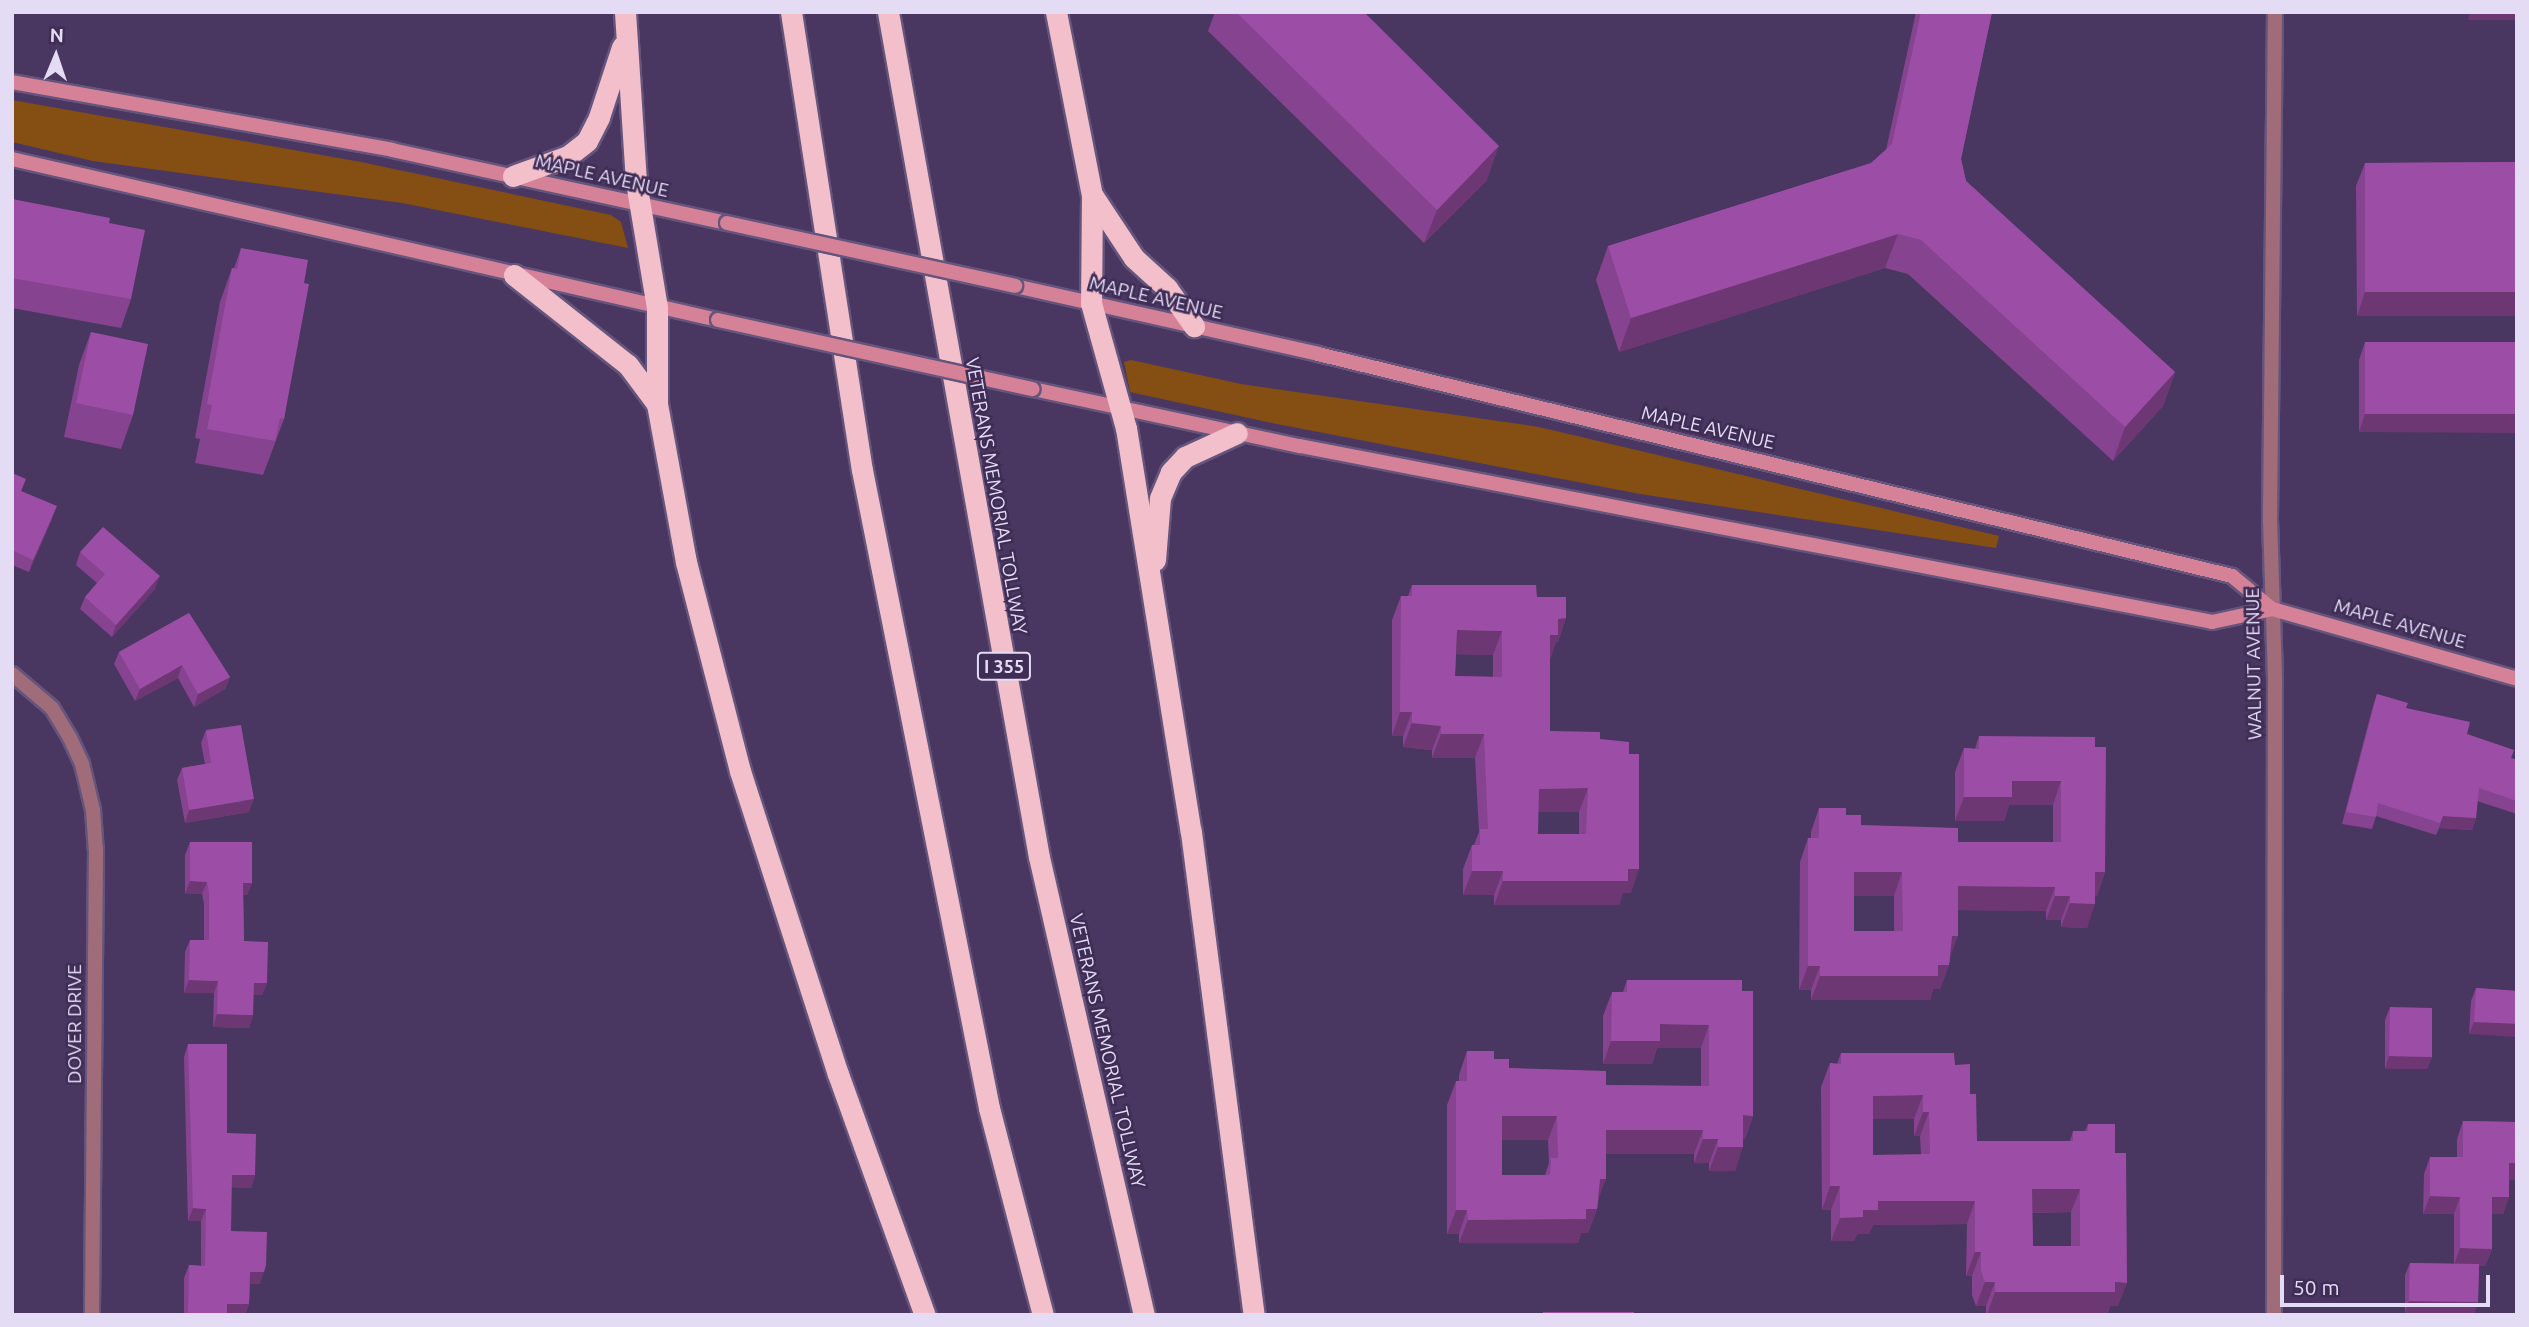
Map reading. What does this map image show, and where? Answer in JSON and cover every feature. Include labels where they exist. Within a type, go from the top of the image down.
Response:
[{"type":"highway","points":[[625,12],[642,205],[657,307],[657,404],[686,562],[740,771],[838,1074],[925,1315]]},
{"type":"highway","points":[[790,12],[865,483],[989,1108],[1043,1315]]},
{"type":"highway","name":"VETERANS MEMORIAL TOLLWAY","points":[[888,12],[1040,857],[1144,1315]]},
{"type":"highway","points":[[1056,12],[1092,195],[1091,303],[1126,428],[1193,846],[1254,1315]]},
{"type":"highway","points":[[513,176],[568,156],[587,141],[599,117],[625,34]]},
{"type":"highway","points":[[1092,195],[1126,247],[1167,288],[1195,326]]},
{"type":"highway","points":[[514,275],[628,365],[657,404]]},
{"type":"highway","points":[[1153,590],[1160,498],[1171,472],[1185,457],[1237,433]]},
{"type":"main road","name":"MAPLE AVENUE","points":[[12,82],[513,176],[1195,326],[2232,576],[2272,609],[2517,678]]},
{"type":"main road","name":"MAPLE AVENUE","points":[[12,159],[657,307],[1237,433],[2212,622],[2272,609]]},
{"type":"street","name":"WALNUT AVENUE","points":[[2274,12],[2274,1315]]},
{"type":"street","name":"DOVER DRIVE","points":[[12,674],[52,708],[70,738],[88,788],[96,849],[92,1315]]},
{"type":"shaded area","points":[[12,100],[361,162],[611,215],[621,222],[628,248],[402,203],[93,161],[12,142]]},
{"type":"shaded area","points":[[1131,360],[1241,384],[1539,427],[1999,536],[1996,548],[1640,494],[1277,424],[1130,392],[1124,362]]},
{"type":"building","points":[[1236,12],[1364,12],[1499,146],[1437,210]]},
{"type":"building","points":[[1921,12],[1992,12],[1961,159],[1966,181],[2175,372],[2125,427],[1921,240],[1898,234],[1631,318],[1608,246],[1871,163],[1892,144]]},
{"type":"building","points":[[2517,162],[2517,292],[2365,292],[2365,163]]},
{"type":"building","points":[[12,199],[110,218],[109,223],[145,230],[131,299],[12,278]]},
{"type":"building","points":[[241,248],[308,260],[304,283],[309,284],[284,419],[280,418],[275,441],[207,429],[212,405],[207,404],[232,268],[237,269]]},
{"type":"building","points":[[91,332],[148,344],[133,415],[76,403]]},
{"type":"building","points":[[2365,342],[2517,342],[2517,414],[2365,414]]},
{"type":"building","points":[[12,473],[26,479],[21,491],[57,506],[33,560],[12,550]]},
{"type":"building","points":[[103,527],[160,576],[116,625],[85,597],[105,574],[80,552]]},
{"type":"building","points":[[1412,585],[1536,585],[1537,597],[1566,597],[1566,618],[1558,619],[1558,635],[1550,635],[1550,731],[1600,732],[1600,739],[1629,742],[1629,754],[1639,754],[1639,869],[1628,869],[1628,881],[1503,881],[1503,871],[1472,871],[1472,845],[1480,845],[1480,829],[1488,829],[1484,734],[1441,734],[1441,726],[1412,723],[1412,712],[1400,712],[1401,596],[1412,596]],"holes":[[[1457,630],[1502,631],[1502,677],[1455,676]],[[1588,788],[1586,834],[1538,834],[1539,789]]]},
{"type":"building","points":[[189,613],[230,677],[198,694],[182,665],[140,689],[119,652]]},
{"type":"building","points":[[2377,694],[2408,703],[2406,708],[2470,722],[2467,734],[2514,750],[2511,758],[2517,760],[2517,801],[2479,788],[2476,818],[2443,816],[2440,823],[2378,803],[2376,817],[2346,812]]},
{"type":"building","points":[[241,725],[254,799],[189,810],[182,768],[211,763],[206,730]]},
{"type":"building","points":[[1979,736],[2095,737],[2095,747],[2106,747],[2105,872],[2095,872],[2095,904],[2070,903],[2070,896],[2055,896],[2055,887],[1958,886],[1958,936],[1952,936],[1949,965],[1938,965],[1938,976],[1820,976],[1820,966],[1808,966],[1808,838],[1819,838],[1819,808],[1846,808],[1846,815],[1861,815],[1861,825],[1958,828],[1958,842],[2061,842],[2061,781],[2012,781],[2012,797],[1964,797],[1964,748],[1979,749]],"holes":[[[1854,872],[1902,872],[1903,931],[1854,931]]]},
{"type":"building","points":[[190,842],[252,842],[252,883],[243,883],[244,941],[268,942],[267,983],[254,983],[253,1015],[217,1014],[218,981],[189,980],[190,940],[209,940],[209,892],[207,882],[190,881]]},
{"type":"building","points":[[1627,980],[1742,980],[1742,991],[1753,991],[1753,1116],[1743,1115],[1743,1147],[1718,1147],[1718,1139],[1703,1139],[1703,1130],[1606,1130],[1606,1179],[1600,1179],[1597,1209],[1586,1209],[1586,1219],[1468,1220],[1467,1210],[1456,1210],[1456,1081],[1467,1081],[1467,1051],[1494,1051],[1494,1059],[1509,1059],[1509,1068],[1606,1071],[1606,1085],[1709,1086],[1709,1025],[1660,1024],[1660,1041],[1611,1041],[1612,992],[1627,992]],"holes":[[[1502,1116],[1557,1116],[1558,1158],[1551,1158],[1550,1175],[1502,1175]]]},
{"type":"building","points":[[2476,988],[2517,991],[2517,1024],[2474,1022]]},
{"type":"building","points":[[2390,1007],[2432,1008],[2432,1057],[2389,1056]]},
{"type":"building","points":[[188,1044],[227,1044],[227,1133],[256,1134],[255,1175],[232,1175],[231,1231],[267,1232],[266,1265],[264,1272],[250,1272],[249,1304],[227,1304],[227,1315],[188,1315],[189,1265],[205,1266],[206,1209],[193,1208]]},
{"type":"building","points":[[1841,1053],[1954,1053],[1955,1065],[1970,1064],[1970,1094],[1976,1094],[1977,1141],[2073,1141],[2073,1131],[2088,1131],[2088,1124],[2115,1124],[2115,1153],[2126,1153],[2127,1283],[2115,1282],[2115,1292],[1995,1292],[1995,1282],[1985,1282],[1981,1271],[1981,1252],[1975,1252],[1975,1201],[1878,1201],[1878,1210],[1863,1210],[1863,1217],[1840,1218],[1840,1186],[1830,1186],[1830,1063],[1841,1064]],"holes":[[[1923,1095],[1923,1112],[1929,1112],[1930,1154],[1873,1155],[1873,1096]],[[2032,1189],[2080,1189],[2080,1246],[2033,1246]]]},
{"type":"building","points":[[2463,1121],[2517,1122],[2517,1163],[2509,1163],[2509,1197],[2492,1197],[2492,1249],[2460,1248],[2460,1197],[2430,1196],[2430,1157],[2463,1157]]},
{"type":"building","points":[[2410,1263],[2479,1264],[2478,1302],[2409,1301]]},
{"type":"building","points":[[1543,1312],[1634,1312],[1634,1315],[1543,1315]]}]
